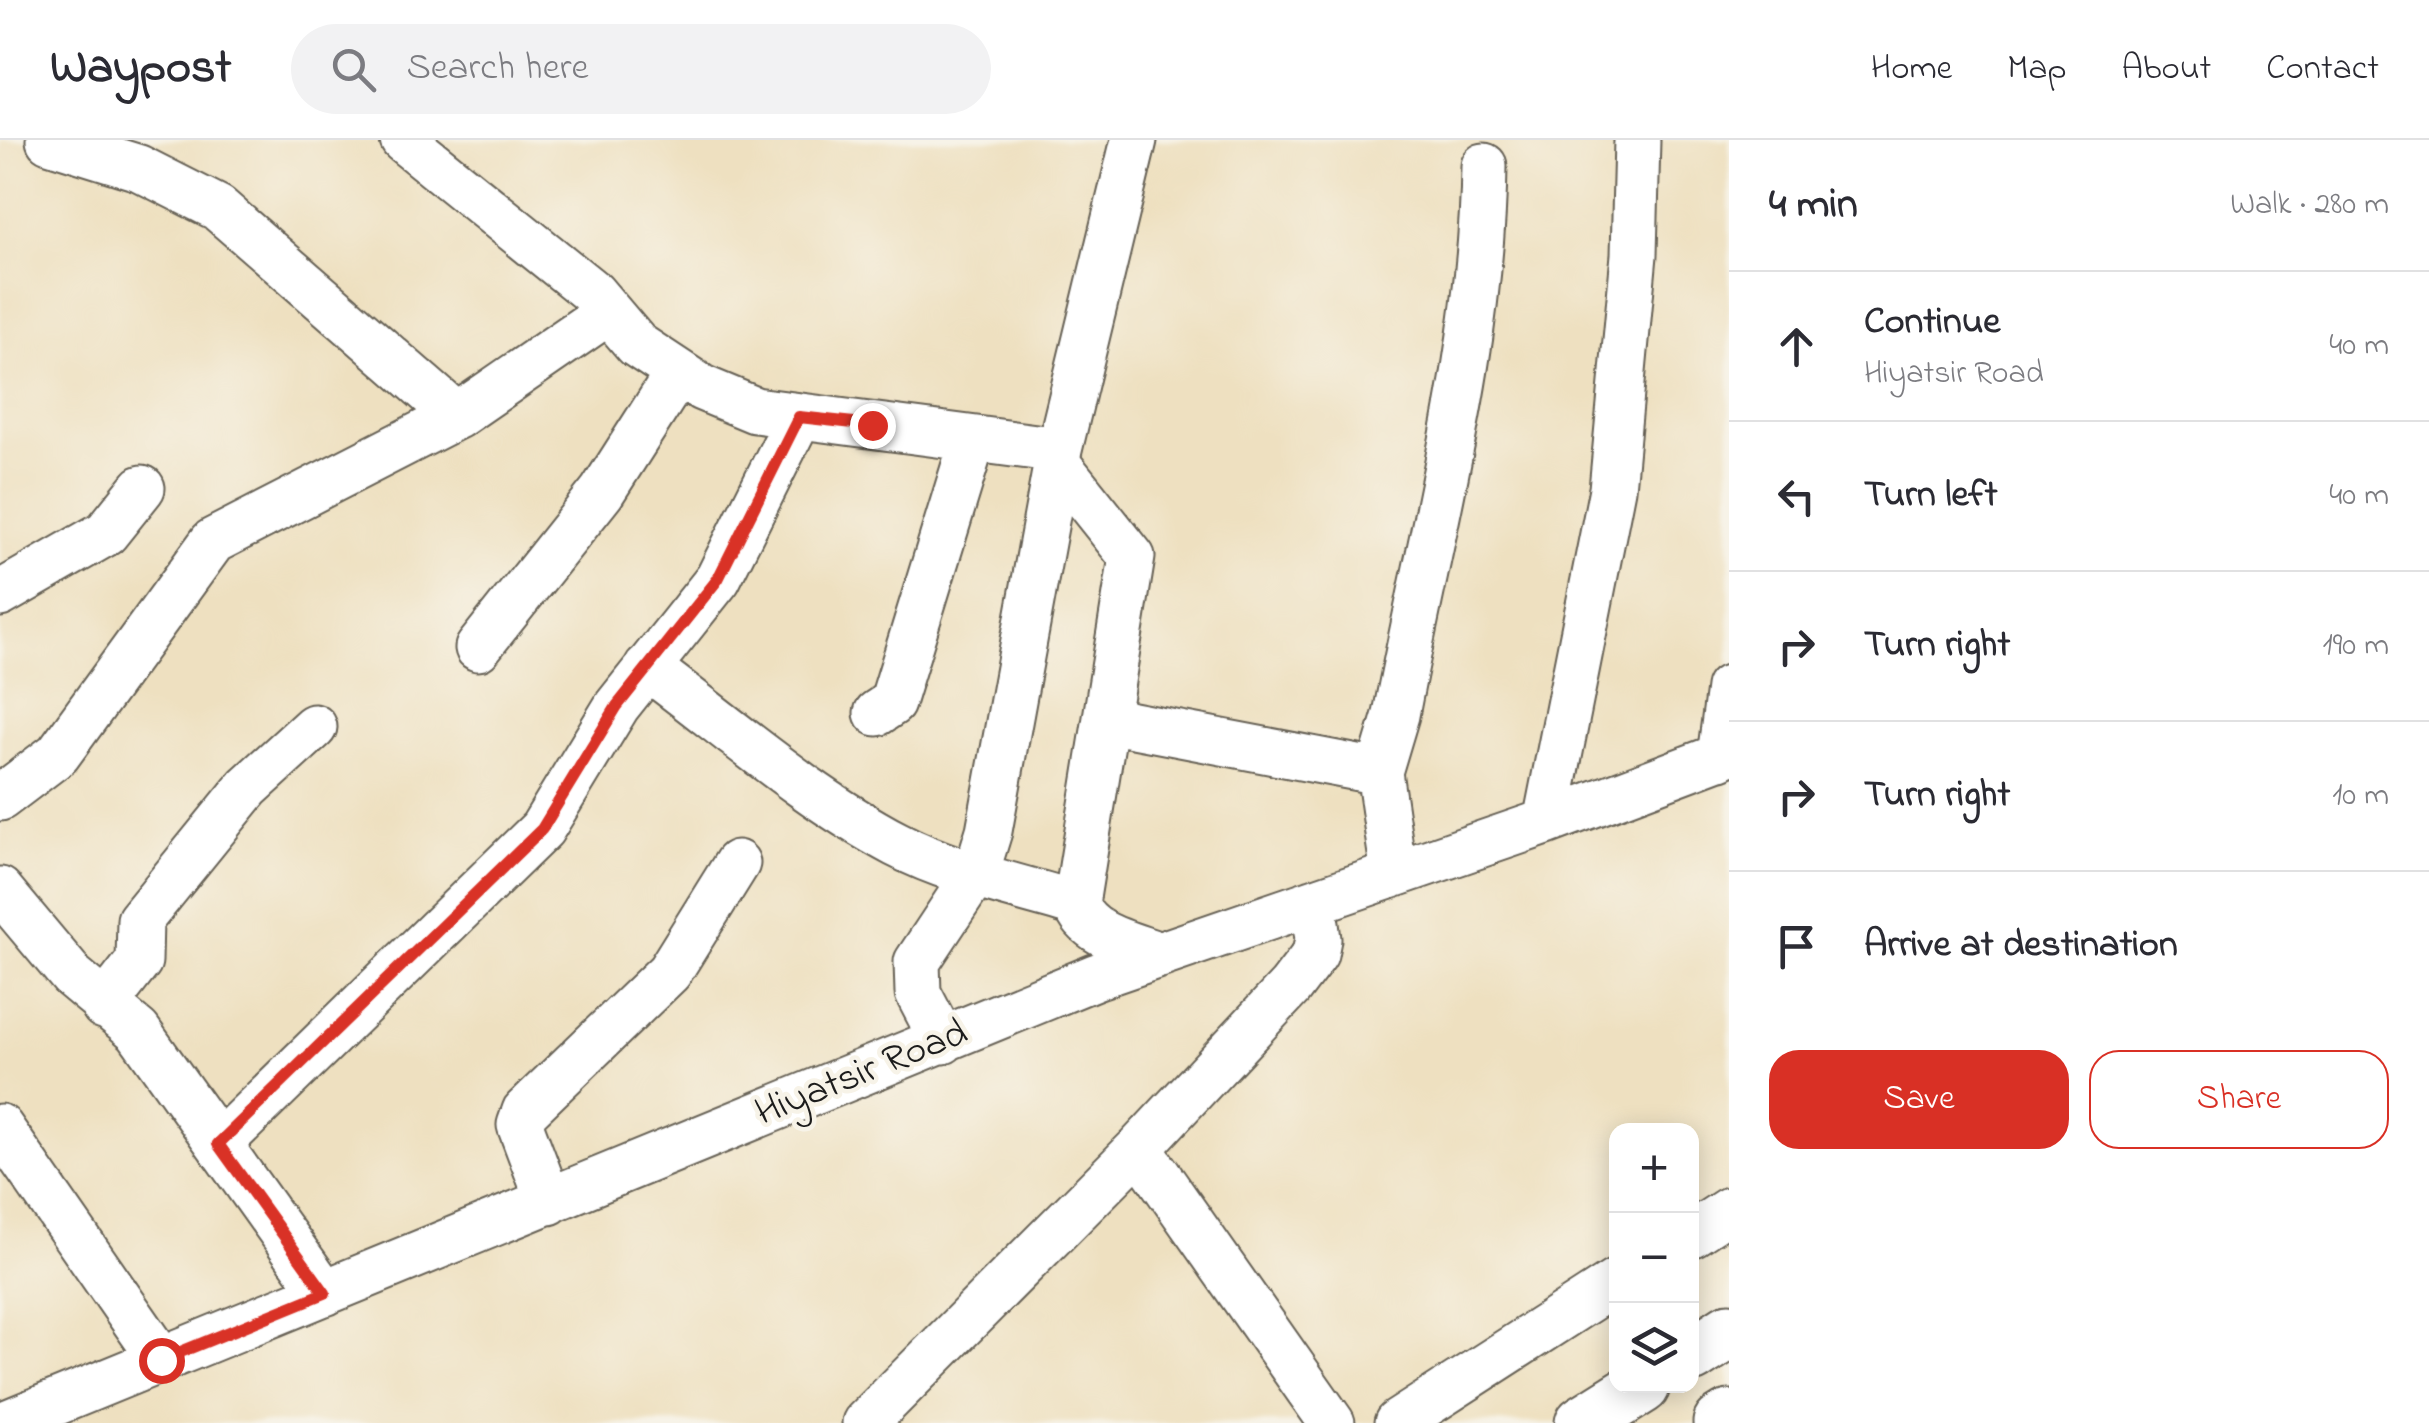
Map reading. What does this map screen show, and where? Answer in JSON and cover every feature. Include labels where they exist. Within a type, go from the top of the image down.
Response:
[{"type":"highway","points":[[1699,1350],[1729,1331]]},
{"type":"highway","points":[[1721,1423],[1729,1418]]},
{"type":"street","points":[[49,140],[139,168],[218,208],[457,416]]},
{"type":"street","points":[[402,140],[593,293],[637,345],[678,373],[738,404],[799,417],[974,439],[1058,457],[1132,557],[1076,904],[1080,916],[1092,928],[1160,954]]},
{"type":"street","points":[[943,1040],[918,993],[917,962],[976,873],[989,831],[1058,457],[1134,140]]},
{"type":"street","points":[[1546,822],[1612,490],[1634,256],[1637,140]]},
{"type":"street","points":[[1394,874],[1379,772],[1396,715],[1472,332],[1483,226],[1484,166]]},
{"type":"street","points":[[0,798],[58,754],[213,542],[457,416],[608,312]]},
{"type":"street","points":[[478,648],[602,492],[678,373]]},
{"type":"street","points":[[218,1144],[411,953],[520,853],[551,816],[617,706],[718,579],[799,417]]},
{"type":"street","points":[[877,713],[892,703],[974,439]]},
{"type":"street","points":[[0,594],[106,533],[142,488]]},
{"type":"street","points":[[648,667],[850,818],[936,862],[1076,904]]},
{"type":"street","points":[[1724,755],[1729,688]]},
{"type":"street","points":[[1107,720],[1379,772]]},
{"type":"street","points":[[104,1006],[139,961],[140,920],[248,787],[314,727]]},
{"type":"street","name":"Hiyatsir Road","points":[[11,1422],[1160,954],[1546,822],[1724,755]]},
{"type":"street","points":[[549,1202],[520,1125],[526,1111],[669,972],[737,863]]},
{"type":"street","points":[[0,890],[72,976],[138,1031],[325,1293]]},
{"type":"street","points":[[865,1423],[974,1309],[1140,1148],[1315,954],[1318,938],[1312,902]]},
{"type":"street","points":[[0,1127],[161,1360]]},
{"type":"street","points":[[1140,1148],[1332,1423]]},
{"type":"street","points":[[1699,1229],[1729,1210]]},
{"type":"street","points":[[1397,1423],[1609,1287]]},
{"type":"route","points":[[161,1360],[325,1293],[218,1144],[542,829],[617,706],[718,579],[799,417],[872,425]]}]
